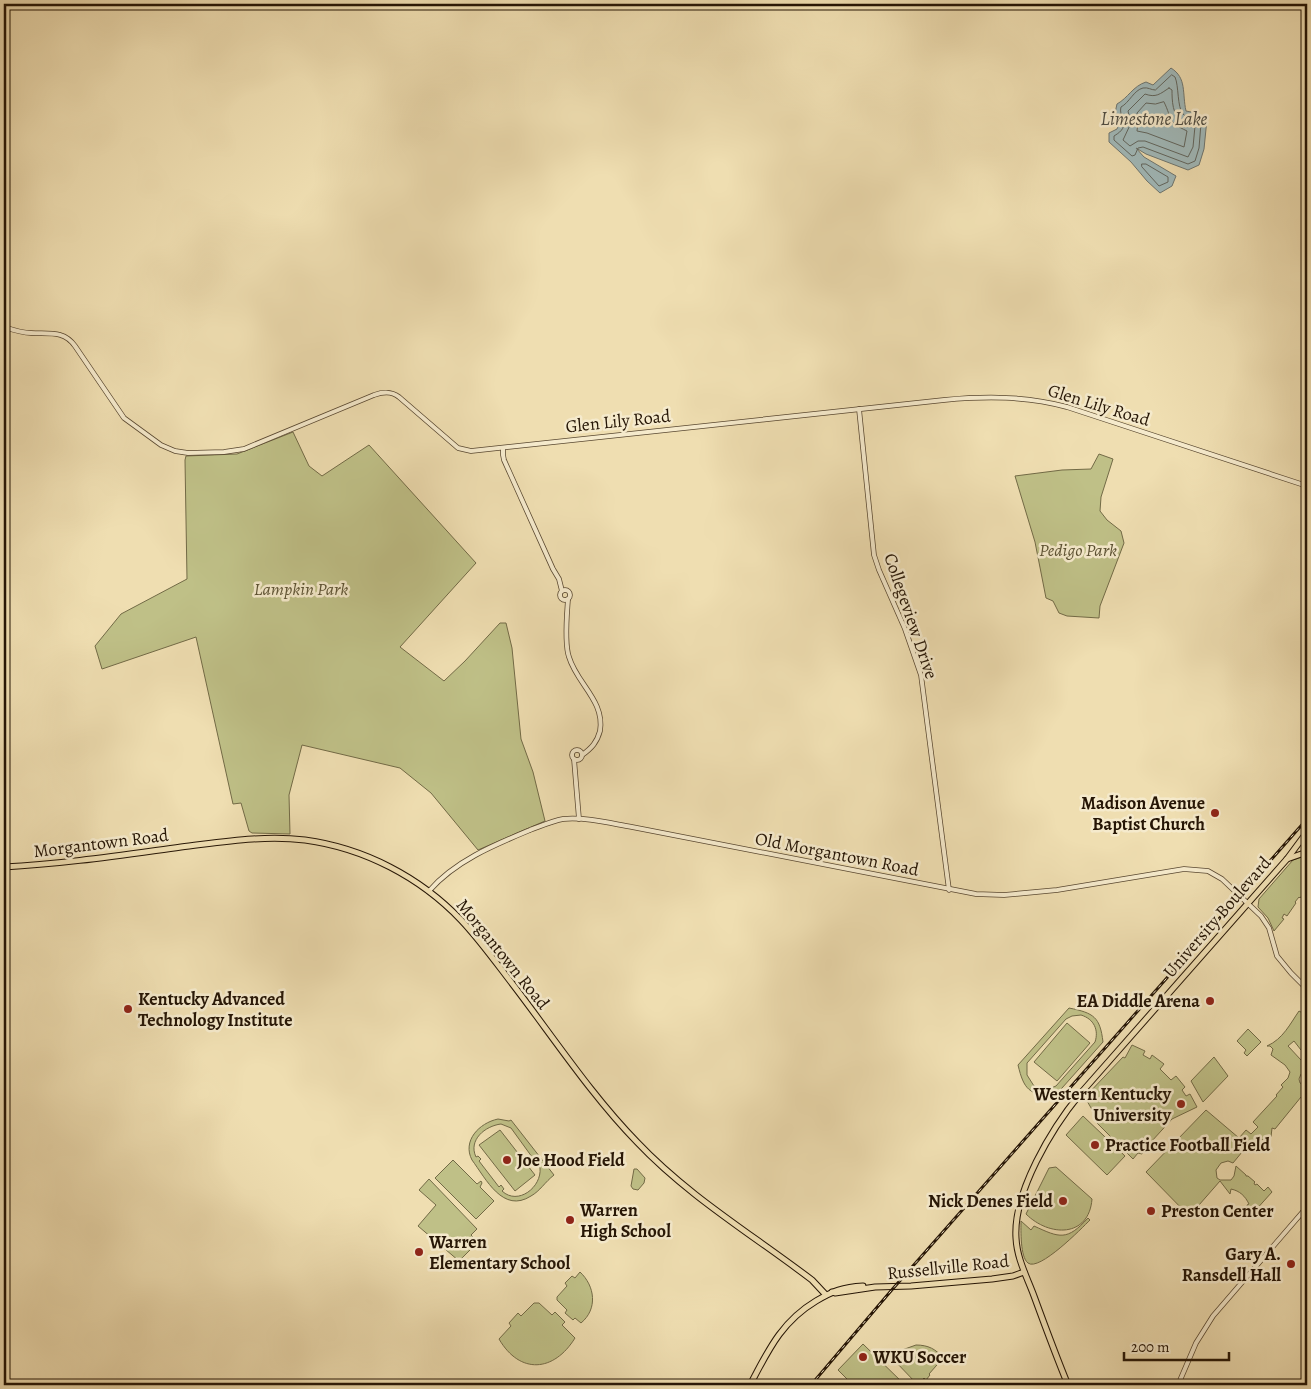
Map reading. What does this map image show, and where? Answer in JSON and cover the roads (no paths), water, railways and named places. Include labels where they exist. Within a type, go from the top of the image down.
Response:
[{"type":"main road","name":"University Boulevard","points":[[1068,1385],[1024,1272],[1016,1242],[1018,1213],[1030,1178],[1053,1131],[1087,1085],[1287,859],[1307,832]]},
{"type":"main road","name":"Morgantown Road","points":[[4,867],[63,862],[233,840],[286,838],[316,842],[355,852],[388,866],[429,891],[472,932],[609,1110],[641,1146],[684,1186],[812,1280],[826,1295]]},
{"type":"main road","points":[[1287,859],[1307,852]]},
{"type":"main road","name":"Russellville Road","points":[[750,1385],[775,1340],[786,1325],[801,1311],[832,1292],[992,1279],[1013,1276],[1024,1272]]},
{"type":"street","name":"Glen Lily Road","points":[[4,327],[21,332],[55,333],[67,336],[76,346],[127,421],[161,445],[175,451],[188,453],[215,453],[244,449],[374,395],[385,393],[397,396],[458,448],[471,451],[988,396],[1042,401],[1070,408],[1307,486]]},
{"type":"street","name":"Collegeview Drive","points":[[858,410],[874,555],[905,629],[921,675],[949,890]]},
{"type":"street","points":[[503,448],[504,460],[564,591],[570,594],[566,599],[568,655],[577,674],[597,705],[600,714],[598,739],[582,754],[581,758],[575,759]]},
{"type":"street","points":[[564,591],[560,595],[566,599]]},
{"type":"street","points":[[579,819],[574,769],[575,759],[571,756],[575,750],[588,750]]},
{"type":"street","points":[[579,750],[582,754]]},
{"type":"street","name":"Old Morgantown Road","points":[[429,891],[445,874],[495,845],[553,821],[579,819],[686,837],[949,890],[986,895],[1066,889],[1194,869],[1208,871],[1218,876],[1248,902],[1266,923],[1277,956],[1294,977],[1307,989]]},
{"type":"street","points":[[1178,1385],[1196,1343],[1213,1316],[1307,1208]]},
{"type":"water","name":"Limestone Lake","points":[[1171,68],[1180,76],[1182,81],[1186,111],[1196,113],[1207,119],[1204,149],[1199,165],[1188,170],[1146,154],[1136,148],[1144,157],[1176,176],[1172,186],[1160,193],[1109,142],[1109,133],[1117,129],[1120,121],[1115,113],[1117,104],[1141,84],[1146,82],[1153,85]]},
{"type":"railway","points":[[811,1385],[890,1292],[1307,819]]},
{"type":"place","name":"Madison Avenue Baptist Church","points":[[1215,813]]},
{"type":"place","name":"EA Diddle Arena","points":[[1210,1001]]},
{"type":"place","name":"Kentucky Advanced Technology Institute","points":[[128,1009]]},
{"type":"place","name":"Western Kentucky University","points":[[1181,1104]]},
{"type":"place","name":"Practice Football Field","points":[[1095,1145]]},
{"type":"place","name":"Joe Hood Field","points":[[507,1160]]},
{"type":"place","name":"Nick Denes Field","points":[[1063,1201]]},
{"type":"place","name":"Preston Center","points":[[1151,1211]]},
{"type":"place","name":"Warren High School","points":[[570,1220]]},
{"type":"place","name":"Warren Elementary School","points":[[419,1252]]},
{"type":"place","name":"Gary A. Ransdell Hall","points":[[1291,1264]]},
{"type":"place","name":"WKU Soccer","points":[[863,1357]]},
{"type":"park label","name":"Pedigo Park","points":[[1078,550]]},
{"type":"park label","name":"Lampkin Park","points":[[301,589]]}]
